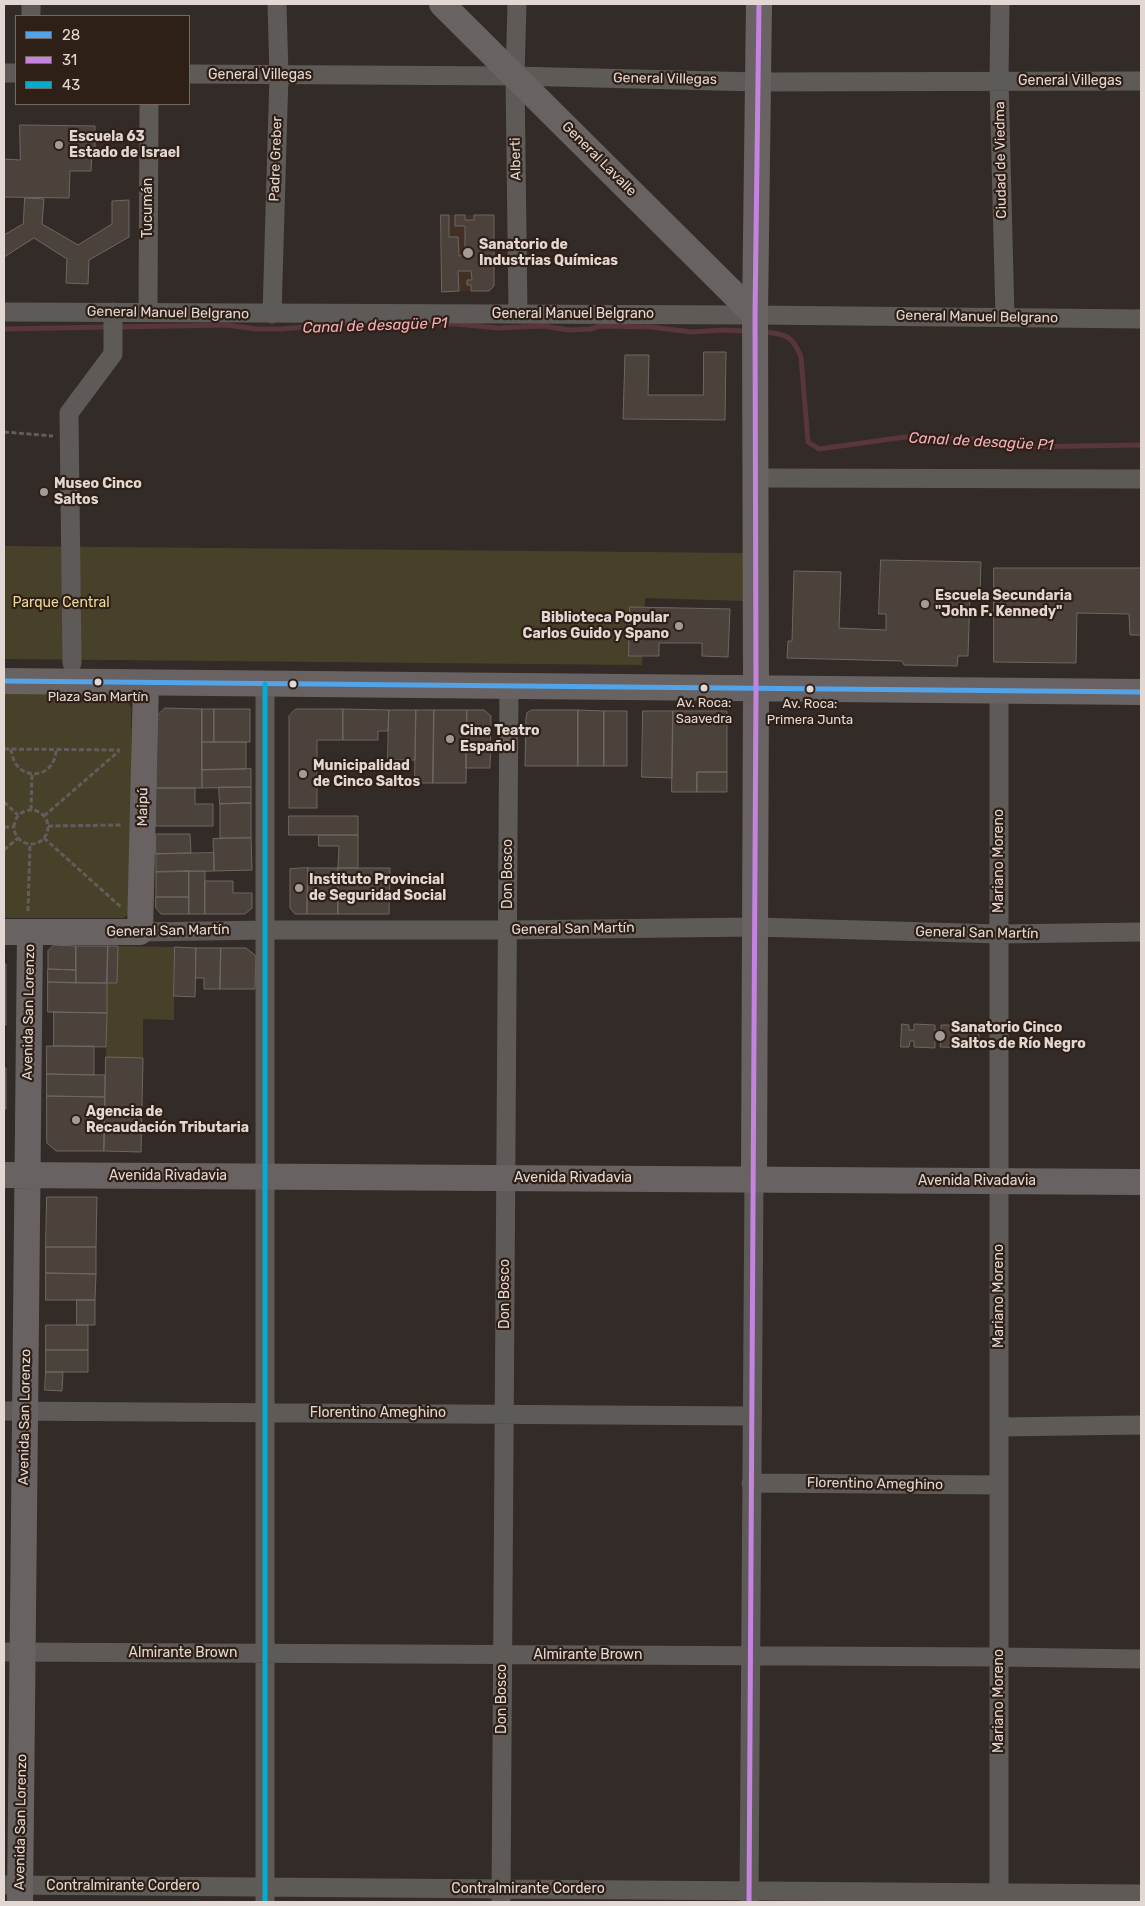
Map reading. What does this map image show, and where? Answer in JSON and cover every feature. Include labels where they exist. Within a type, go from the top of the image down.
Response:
[{"type":"street","name":"Padre Greber","points":[[272,314],[278,75],[277,4]]},
{"type":"street","name":"General Lavalle","points":[[442,4],[755,315]]},
{"type":"street","name":"Alberti","points":[[517,4],[515,76],[518,313]]},
{"type":"street","points":[[749,1897],[756,688],[755,315],[759,4]]},
{"type":"street","name":"Ciudad de Viedma","points":[[1000,4],[999,81],[1005,317]]},
{"type":"street","name":"General Villegas","points":[[190,74],[515,76],[758,82],[1141,81]]},
{"type":"street","name":"Tucumán","points":[[148,312],[149,105]]},
{"type":"street","name":"General Manuel Belgrano","points":[[4,312],[113,322],[148,312],[272,314],[518,313],[1141,319]]},
{"type":"street","points":[[72,663],[68,413],[113,354],[113,322]]},
{"type":"street","points":[[756,478],[1141,479]]},
{"type":"street","points":[[4,681],[1141,692]]},
{"type":"street","name":"Maipú","points":[[140,932],[146,683]]},
{"type":"street","points":[[265,684],[265,1894]]},
{"type":"street","name":"Don Bosco","points":[[501,1896],[509,686]]},
{"type":"street","name":"Mariano Moreno","points":[[999,691],[999,1898]]},
{"type":"street","name":"General San Martín","points":[[4,932],[29,916],[140,932],[755,927],[999,934],[1141,932]]},
{"type":"street","name":"Avenida San Lorenzo","points":[[15,1891],[13,1652],[16,1175],[29,916]]},
{"type":"street","name":"Avenida Rivadavia","points":[[16,1175],[1141,1182]]},
{"type":"street","name":"Florentino Ameghino","points":[[14,1411],[752,1416]]},
{"type":"street","points":[[999,1427],[1141,1425]]},
{"type":"street","name":"Florentino Ameghino","points":[[751,1483],[999,1486]]},
{"type":"street","name":"Almirante Brown","points":[[13,1652],[750,1655],[1141,1659]]},
{"type":"street","name":"Contralmirante Cordero","points":[[15,1891],[501,1896],[999,1898],[1141,1894]]},
{"type":"path","points":[[4,432],[69,436]]},
{"type":"path","points":[[44,816],[125,746],[125,756]]},
{"type":"path","points":[[4,749],[120,750]]},
{"type":"path","points":[[11,749],[17,767],[22,771],[32,774],[40,773],[51,766],[56,750]]},
{"type":"path","points":[[31,810],[32,774]]},
{"type":"path","points":[[4,802],[18,815]]},
{"type":"path","points":[[26,810],[36,810],[44,816],[48,826],[44,838],[39,842],[30,844],[18,838],[14,827],[18,815],[26,810]]},
{"type":"path","points":[[48,826],[124,826]]},
{"type":"path","points":[[4,827],[14,827]]},
{"type":"path","points":[[4,850],[18,838]]},
{"type":"path","points":[[44,838],[120,909],[124,901]]},
{"type":"path","points":[[29,916],[30,844]]},
{"type":"shaded area","name":"Sanatorio de Industrias Químicas","points":[[441,215],[494,215],[494,286],[489,291],[442,292]]},
{"type":"green space","name":"Parque Central","points":[[4,546],[747,553],[746,601],[645,598],[642,665],[4,659]]},
{"type":"green space","name":"Plaza San Martín","points":[[4,693],[116,695],[125,699],[130,705],[133,905],[128,915],[123,918],[4,918]]},
{"type":"green space","points":[[118,946],[175,947],[174,1020],[143,1019],[143,1058],[106,1057],[107,983],[117,983]]},
{"type":"building","points":[[20,125],[95,126],[95,151],[92,151],[91,171],[70,171],[69,198],[4,197],[4,159],[20,160]]},
{"type":"building","points":[[25,198],[44,199],[42,224],[78,245],[112,224],[112,201],[129,200],[129,237],[89,260],[88,284],[66,283],[67,259],[34,238],[4,257],[4,235],[23,224]]},
{"type":"building","name":"Sanatorio de Industrias Químicas","points":[[441,215],[449,215],[449,237],[458,237],[459,256],[465,255],[465,226],[455,226],[455,215],[465,215],[465,220],[474,220],[474,215],[494,215],[494,286],[489,291],[471,291],[471,285],[467,285],[467,280],[472,280],[471,271],[458,271],[459,291],[442,292]]},
{"type":"building","points":[[704,352],[726,352],[725,420],[623,419],[625,355],[649,355],[648,395],[703,395]]},
{"type":"building","name":"Escuela Secundaria \"John F. Kennedy\"","points":[[881,560],[981,562],[980,593],[970,593],[968,656],[958,656],[957,666],[904,665],[902,661],[787,658],[788,641],[792,641],[794,571],[841,572],[839,628],[886,630],[886,614],[879,614]]},
{"type":"building","points":[[994,568],[1141,568],[1141,635],[1130,635],[1129,614],[1077,613],[1076,663],[994,662]]},
{"type":"building","name":"Biblioteca Popular Carlos Guido y Spano","points":[[630,607],[730,609],[728,657],[702,656],[702,643],[659,643],[659,656],[629,656]]},
{"type":"building","points":[[165,708],[202,709],[202,788],[156,788],[156,717]]},
{"type":"building","points":[[202,709],[214,709],[214,742],[202,742]]},
{"type":"building","points":[[214,709],[250,709],[250,742],[214,742]]},
{"type":"building","name":"Municipalidad de Cinco Saltos","points":[[296,709],[343,709],[343,740],[317,740],[317,808],[289,808],[289,716]]},
{"type":"building","points":[[343,709],[389,710],[388,731],[378,731],[378,740],[343,740]]},
{"type":"building","points":[[389,710],[416,710],[415,760],[388,760]]},
{"type":"building","points":[[416,710],[434,710],[433,783],[415,783]]},
{"type":"building","name":"Cine Teatro Español","points":[[434,710],[467,710],[466,783],[433,783]]},
{"type":"building","points":[[467,710],[484,710],[491,716],[490,768],[466,768]]},
{"type":"building","points":[[532,710],[578,710],[578,766],[525,766],[526,718],[527,713]]},
{"type":"building","points":[[578,710],[604,711],[604,766],[578,766]]},
{"type":"building","points":[[604,711],[627,711],[627,766],[604,766]]},
{"type":"building","points":[[643,711],[673,711],[672,778],[642,777]]},
{"type":"building","points":[[673,711],[727,711],[727,772],[697,772],[697,792],[672,792]]},
{"type":"building","points":[[202,742],[246,742],[246,769],[202,770]]},
{"type":"building","points":[[251,769],[251,787],[202,788],[202,770]]},
{"type":"building","points":[[697,772],[727,772],[727,792],[697,792]]},
{"type":"building","points":[[219,787],[251,787],[251,803],[220,804]]},
{"type":"building","points":[[156,788],[195,788],[195,804],[213,804],[213,826],[156,826]]},
{"type":"building","points":[[251,803],[251,838],[220,838],[220,804]]},
{"type":"building","points":[[289,816],[358,816],[358,835],[289,835]]},
{"type":"building","points":[[156,834],[190,834],[191,853],[156,854]]},
{"type":"building","points":[[319,835],[358,835],[358,868],[338,868],[339,846],[319,846]]},
{"type":"building","points":[[251,838],[252,870],[214,871],[213,839]]},
{"type":"building","points":[[214,853],[214,871],[156,872],[156,854]]},
{"type":"building","name":"Instituto Provincial de Seguridad Social","points":[[308,868],[307,914],[295,914],[290,908],[290,869]]},
{"type":"building","points":[[308,868],[338,868],[338,914],[307,914]]},
{"type":"building","points":[[338,868],[390,868],[389,914],[338,914]]},
{"type":"building","points":[[189,871],[189,897],[156,897],[156,872]]},
{"type":"building","points":[[189,871],[205,871],[205,914],[189,914]]},
{"type":"building","points":[[205,881],[233,881],[233,893],[252,893],[252,908],[245,914],[205,914]]},
{"type":"building","points":[[156,897],[189,897],[189,914],[161,914],[156,908]]},
{"type":"building","points":[[54,945],[76,946],[76,970],[48,969],[48,951]]},
{"type":"building","points":[[76,946],[108,946],[107,983],[76,983]]},
{"type":"building","points":[[108,946],[118,946],[117,983],[107,983]]},
{"type":"building","points":[[175,947],[196,948],[195,997],[174,996]]},
{"type":"building","points":[[196,948],[221,948],[220,989],[204,989],[204,978],[196,978]]},
{"type":"building","points":[[221,948],[246,948],[256,956],[255,989],[220,989]]},
{"type":"building","points":[[4,964],[6,964],[6,990],[4,990]]},
{"type":"building","points":[[48,969],[76,970],[76,983],[48,982]]},
{"type":"building","points":[[48,982],[107,983],[107,1013],[48,1012]]},
{"type":"building","points":[[4,990],[6,990],[6,1025],[4,1025]]},
{"type":"building","points":[[54,1012],[107,1013],[106,1047],[54,1046]]},
{"type":"building","name":"Sanatorio Cinco Saltos de Río Negro","points":[[902,1024],[909,1025],[909,1030],[914,1030],[914,1024],[935,1025],[935,1030],[941,1030],[941,1025],[979,1025],[979,1048],[940,1047],[941,1041],[935,1041],[935,1048],[914,1047],[914,1041],[910,1041],[909,1047],[901,1047]]},
{"type":"building","points":[[47,1046],[94,1046],[94,1075],[47,1074]]},
{"type":"building","points":[[106,1057],[143,1058],[141,1152],[104,1151]]},
{"type":"building","points":[[4,1068],[6,1068],[6,1109],[4,1109]]},
{"type":"building","points":[[47,1074],[105,1075],[105,1097],[47,1096]]},
{"type":"building","name":"Agencia de Recaudación Tributaria","points":[[47,1096],[105,1097],[104,1151],[56,1151],[47,1143]]},
{"type":"building","points":[[47,1197],[97,1197],[96,1247],[46,1247]]},
{"type":"building","points":[[46,1247],[96,1247],[96,1274],[46,1273]]},
{"type":"building","points":[[46,1273],[96,1274],[95,1300],[46,1300]]},
{"type":"building","points":[[77,1300],[95,1300],[95,1325],[77,1325]]},
{"type":"building","points":[[46,1325],[88,1325],[88,1350],[46,1350]]},
{"type":"building","points":[[46,1350],[88,1350],[88,1372],[46,1372]]},
{"type":"building","points":[[46,1372],[63,1372],[62,1391],[45,1390]]},
{"type":"waterway","name":"Canal de desagüe P1","points":[[117,327],[227,325],[256,329],[281,329],[338,324],[456,324],[498,328],[543,326],[569,330],[590,329],[600,326],[651,327],[692,332],[745,331]]},
{"type":"waterway","name":"Canal de desagüe P1","points":[[4,329],[108,327]]},
{"type":"waterway","name":"Canal de desagüe P1","points":[[765,332],[788,337],[798,350],[801,357],[808,442],[819,449],[905,437],[977,439],[983,443],[1017,447],[1141,445]]},
{"type":"transit line","name":"31","points":[[749,1902],[756,688],[755,315],[759,4]]},
{"type":"transit line","name":"28","points":[[4,681],[1141,692]]},
{"type":"transit line","name":"43","points":[[265,684],[265,1902]]},
{"type":"place","name":"Escuela 63 Estado de Israel","points":[[59,145]]},
{"type":"place","name":"Sanatorio de Industrias Químicas","points":[[468,253]]},
{"type":"place","name":"Museo Cinco Saltos","points":[[44,492]]},
{"type":"place","name":"Escuela Secundaria \"John F. Kennedy\"","points":[[925,604]]},
{"type":"place","name":"Biblioteca Popular Carlos Guido y Spano","points":[[679,626]]},
{"type":"place","name":"Plaza San Martín","points":[[98,682]]},
{"type":"place","name":"Av. Roca: Saavedra","points":[[704,688]]},
{"type":"place","name":"Av. Roca: Primera Junta","points":[[810,689]]},
{"type":"place","name":"Cine Teatro Español","points":[[450,739]]},
{"type":"place","name":"Municipalidad de Cinco Saltos","points":[[303,774]]},
{"type":"place","name":"Instituto Provincial de Seguridad Social","points":[[299,888]]},
{"type":"place","name":"Sanatorio Cinco Saltos de Río Negro","points":[[940,1036]]},
{"type":"place","name":"Agencia de Recaudación Tributaria","points":[[76,1120]]}]
